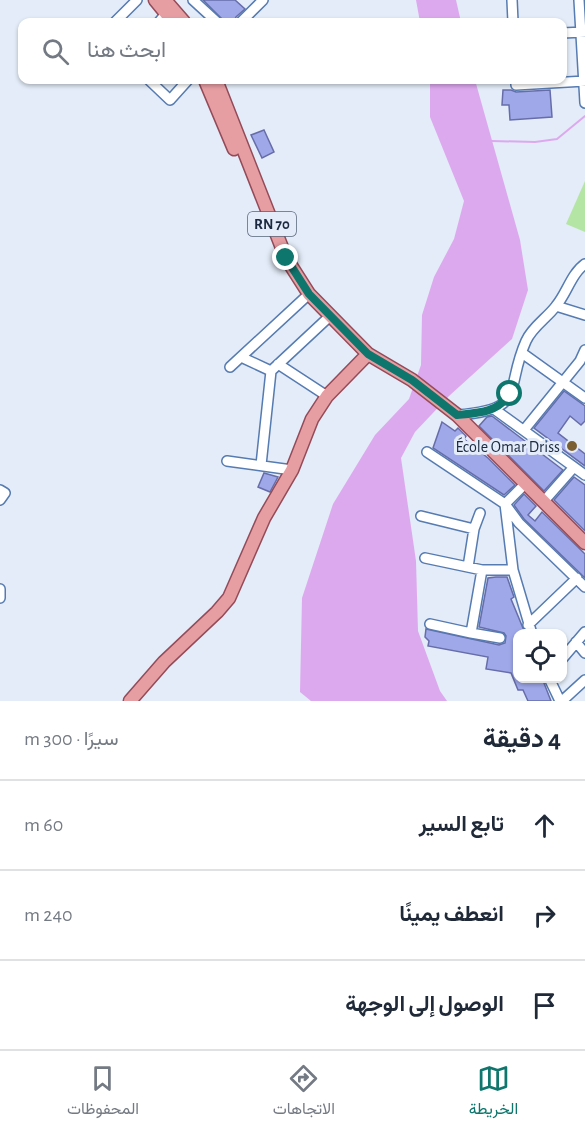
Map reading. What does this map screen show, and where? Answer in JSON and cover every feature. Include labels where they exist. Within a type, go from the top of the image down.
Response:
[{"type":"main road","points":[[155,0],[167,13]]},
{"type":"main road","name":"RN 70","points":[[207,84],[245,165]]},
{"type":"main road","name":"RN 70","points":[[217,84],[245,165],[283,260],[307,297],[327,319],[365,352],[412,380],[455,413],[585,543]]},
{"type":"main road","points":[[130,701],[164,662],[229,598],[264,518],[292,470],[312,419],[327,396],[365,352]]},
{"type":"street","points":[[119,18],[137,0]]},
{"type":"street","points":[[193,0],[213,18]]},
{"type":"street","points":[[245,18],[263,0]]},
{"type":"street","points":[[512,0],[513,18]]},
{"type":"street","points":[[579,0],[583,32],[585,103]]},
{"type":"street","points":[[567,33],[583,32]]},
{"type":"street","points":[[567,82],[584,81]]},
{"type":"street","points":[[153,84],[170,100],[184,84]]},
{"type":"street","points":[[516,84],[533,84]]},
{"type":"street","points":[[455,413],[477,414],[495,409],[504,403],[514,388],[522,353],[529,335],[556,306],[577,272],[585,264]]},
{"type":"street","points":[[230,367],[307,297]]},
{"type":"street","points":[[556,306],[585,315]]},
{"type":"street","points":[[261,465],[275,368],[327,319]]},
{"type":"street","points":[[524,430],[562,382],[583,364],[585,350]]},
{"type":"street","points":[[522,353],[582,397]]},
{"type":"street","points":[[241,357],[275,368],[327,396]]},
{"type":"street","points":[[495,409],[584,473]]},
{"type":"street","points":[[427,452],[505,504],[519,523],[585,587]]},
{"type":"street","points":[[227,462],[292,470]]},
{"type":"street","points":[[544,501],[574,467]]},
{"type":"street","points":[[505,504],[525,484]]},
{"type":"street","points":[[0,489],[4,493],[0,500]]},
{"type":"street","points":[[505,504],[513,570],[530,629]]},
{"type":"street","points":[[468,567],[474,529],[480,513]]},
{"type":"street","points":[[421,516],[474,529]]},
{"type":"street","points":[[425,558],[482,570],[513,570]]},
{"type":"street","points":[[471,633],[482,570]]},
{"type":"street","points":[[530,629],[577,578]]},
{"type":"street","points":[[0,589],[0,598]]},
{"type":"street","points":[[430,624],[500,638]]},
{"type":"street","points":[[567,653],[585,632]]},
{"type":"street","points":[[576,642],[585,653]]},
{"type":"street","points":[[552,683],[561,701],[585,680]]},
{"type":"green space","points":[[585,181],[585,232],[566,224]]},
{"type":"shaded area","points":[[416,0],[456,0],[460,18],[419,18]]},
{"type":"shaded area","points":[[430,84],[476,84],[520,240],[528,290],[512,339],[449,396],[415,432],[401,458],[416,561],[418,631],[440,691],[447,701],[311,701],[300,692],[302,598],[333,504],[375,435],[409,399],[421,365],[422,315],[434,277],[454,239],[464,201],[430,117]]},
{"type":"building","points":[[203,0],[235,0],[245,9],[236,18],[221,18]]},
{"type":"building","points":[[503,90],[516,92],[550,90],[552,117],[510,120],[509,105],[502,105]]},
{"type":"building","points":[[264,130],[274,152],[262,158],[251,135]]},
{"type":"building","name":"École Omar Driss","points":[[564,391],[585,406],[585,421],[581,425],[570,416],[558,433],[585,454],[585,466],[534,428]]},
{"type":"building","points":[[492,416],[563,470],[544,491],[479,426],[487,417]]},
{"type":"building","points":[[442,422],[455,431],[458,428],[466,436],[464,439],[488,458],[515,485],[504,495],[433,448]]},
{"type":"building","points":[[264,473],[278,477],[270,492],[258,487]]},
{"type":"building","points":[[574,477],[585,485],[585,531],[554,500]]},
{"type":"building","points":[[524,494],[536,506],[528,515],[535,521],[542,512],[585,554],[585,578],[524,519],[514,505]]},
{"type":"building","points":[[507,577],[514,597],[511,599],[523,629],[513,629],[513,678],[511,673],[486,669],[488,657],[428,646],[429,641],[425,637],[426,629],[499,645],[505,643],[504,633],[479,627],[488,578]]},
{"type":"building","points":[[515,683],[544,683],[551,701],[528,701],[523,690],[518,690]]},
{"type":"waterway","points":[[492,141],[535,142],[557,139],[585,116]]},
{"type":"place","name":"École Omar Driss","points":[[572,446]]},
{"type":"route","points":[[286,258],[309,294],[368,354],[412,380],[457,415],[477,414],[495,409],[504,403],[510,394]]}]
